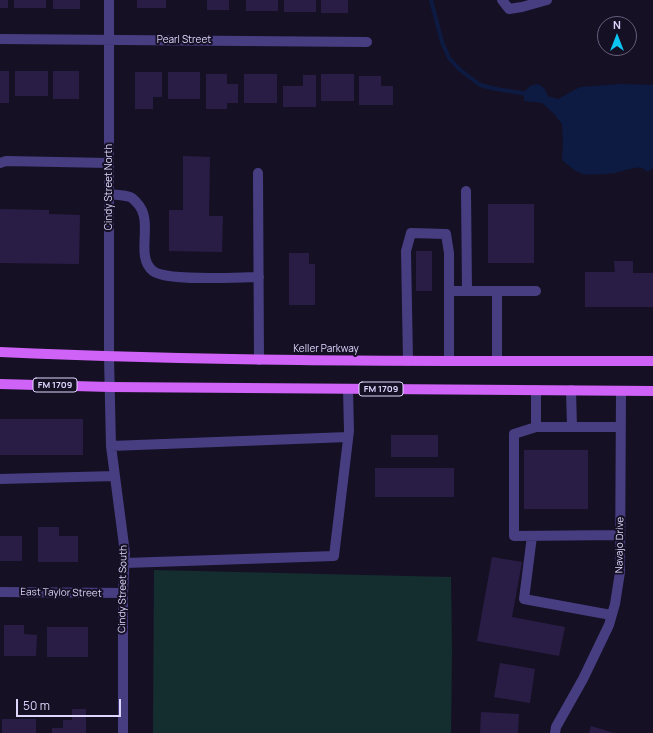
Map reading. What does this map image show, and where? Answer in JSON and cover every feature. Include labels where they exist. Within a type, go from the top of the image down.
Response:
[{"type":"main road","name":"Keller Parkway","points":[[0,352],[109,357],[259,360],[653,361]]},
{"type":"main road","name":"FM 1709","points":[[0,384],[110,387],[653,391]]},
{"type":"street","name":"Cindy Street North","points":[[109,0],[109,374]]},
{"type":"street","points":[[502,0],[509,9],[547,0]]},
{"type":"street","name":"Pearl Street","points":[[0,39],[368,42]]},
{"type":"street","points":[[0,163],[6,161],[109,163]]},
{"type":"street","points":[[258,173],[259,360]]},
{"type":"street","points":[[466,191],[467,291]]},
{"type":"street","points":[[109,194],[131,197],[142,207],[146,223],[144,251],[146,263],[154,272],[169,277],[259,277]]},
{"type":"street","points":[[408,361],[406,251],[411,233],[446,234],[449,253],[449,361]]},
{"type":"street","points":[[449,291],[536,291]]},
{"type":"street","points":[[497,291],[497,361]]},
{"type":"street","name":"Cindy Street South","points":[[109,374],[111,446],[126,553],[123,593],[123,733]]},
{"type":"street","points":[[125,563],[334,556],[348,437],[348,389]]},
{"type":"street","points":[[536,390],[536,427]]},
{"type":"street","points":[[572,390],[572,427]]},
{"type":"street","name":"Navajo Drive","points":[[555,733],[556,727],[585,674],[608,625],[620,572],[621,390]]},
{"type":"street","points":[[620,535],[514,536],[514,434],[536,427],[621,427]]},
{"type":"street","points":[[111,446],[348,437]]},
{"type":"street","points":[[0,479],[115,476]]},
{"type":"street","points":[[532,536],[524,599],[611,616]]},
{"type":"street","name":"East Taylor Street","points":[[0,592],[123,593]]},
{"type":"green space","points":[[154,570],[451,577],[451,733],[153,733]]},
{"type":"water","points":[[538,84],[544,88],[548,96],[558,99],[580,87],[620,84],[653,85],[653,168],[647,172],[643,168],[633,168],[613,173],[583,174],[572,168],[562,160],[562,124],[542,103],[524,101],[524,92],[530,86]]},
{"type":"building","points":[[0,0],[8,0],[8,8],[0,8]]},
{"type":"building","points":[[14,0],[46,0],[46,8],[14,8]]},
{"type":"building","points":[[53,0],[80,0],[80,9],[53,9]]},
{"type":"building","points":[[137,0],[166,0],[166,8],[137,8]]},
{"type":"building","points":[[207,0],[229,0],[229,10],[207,10]]},
{"type":"building","points":[[246,0],[278,0],[278,11],[246,11]]},
{"type":"building","points":[[284,0],[316,0],[316,12],[284,12]]},
{"type":"building","points":[[321,0],[348,0],[348,13],[321,13]]},
{"type":"building","points":[[0,71],[9,71],[9,103],[0,103]]},
{"type":"building","points":[[15,71],[48,71],[48,96],[15,96]]},
{"type":"building","points":[[53,71],[79,71],[79,99],[53,99]]},
{"type":"building","points":[[135,72],[162,72],[162,97],[153,97],[153,109],[135,109]]},
{"type":"building","points":[[168,72],[200,72],[200,99],[168,99]]},
{"type":"building","points":[[206,74],[227,74],[227,84],[238,84],[238,103],[227,103],[227,109],[206,109]]},
{"type":"building","points":[[244,74],[277,74],[277,103],[244,103]]},
{"type":"building","points":[[321,74],[354,74],[354,101],[321,101]]},
{"type":"building","points":[[303,75],[316,75],[316,107],[283,107],[283,86],[303,86]]},
{"type":"building","points":[[359,76],[381,76],[381,86],[393,86],[393,105],[359,105]]},
{"type":"building","points":[[183,156],[210,157],[209,216],[223,216],[222,252],[169,251],[169,210],[183,210]]},
{"type":"building","points":[[488,204],[534,204],[534,263],[488,263]]},
{"type":"building","points":[[0,209],[49,210],[49,214],[80,215],[79,264],[0,263]]},
{"type":"building","points":[[416,251],[432,251],[432,291],[416,291]]},
{"type":"building","points":[[289,253],[309,253],[309,264],[315,264],[315,305],[289,305]]},
{"type":"building","points":[[614,261],[633,261],[633,273],[653,273],[653,307],[585,307],[585,272],[615,272]]},
{"type":"building","points":[[0,419],[83,419],[83,455],[0,455]]},
{"type":"building","points":[[391,435],[438,435],[438,457],[391,457]]},
{"type":"building","points":[[524,450],[588,450],[588,509],[524,509]]},
{"type":"building","points":[[375,468],[454,468],[454,497],[375,497]]},
{"type":"building","points":[[38,527],[59,527],[59,536],[78,536],[78,562],[38,562]]},
{"type":"building","points":[[0,536],[22,536],[22,561],[0,561]]},
{"type":"building","points":[[492,557],[522,562],[512,617],[565,627],[559,656],[477,641]]},
{"type":"building","points":[[4,625],[24,625],[24,634],[37,635],[36,656],[4,656]]},
{"type":"building","points":[[47,627],[88,627],[88,657],[47,657]]},
{"type":"building","points":[[500,663],[535,669],[530,703],[494,697]]},
{"type":"building","points":[[72,709],[86,709],[86,733],[52,733],[52,728],[63,728],[63,720],[72,720]]},
{"type":"building","points":[[481,712],[519,714],[518,733],[480,733]]},
{"type":"building","points":[[2,719],[36,719],[36,733],[2,733]]},
{"type":"building","points":[[591,726],[614,733],[589,733]]},
{"type":"waterway","points":[[431,0],[442,42],[449,58],[459,69],[480,85],[528,94]]}]
